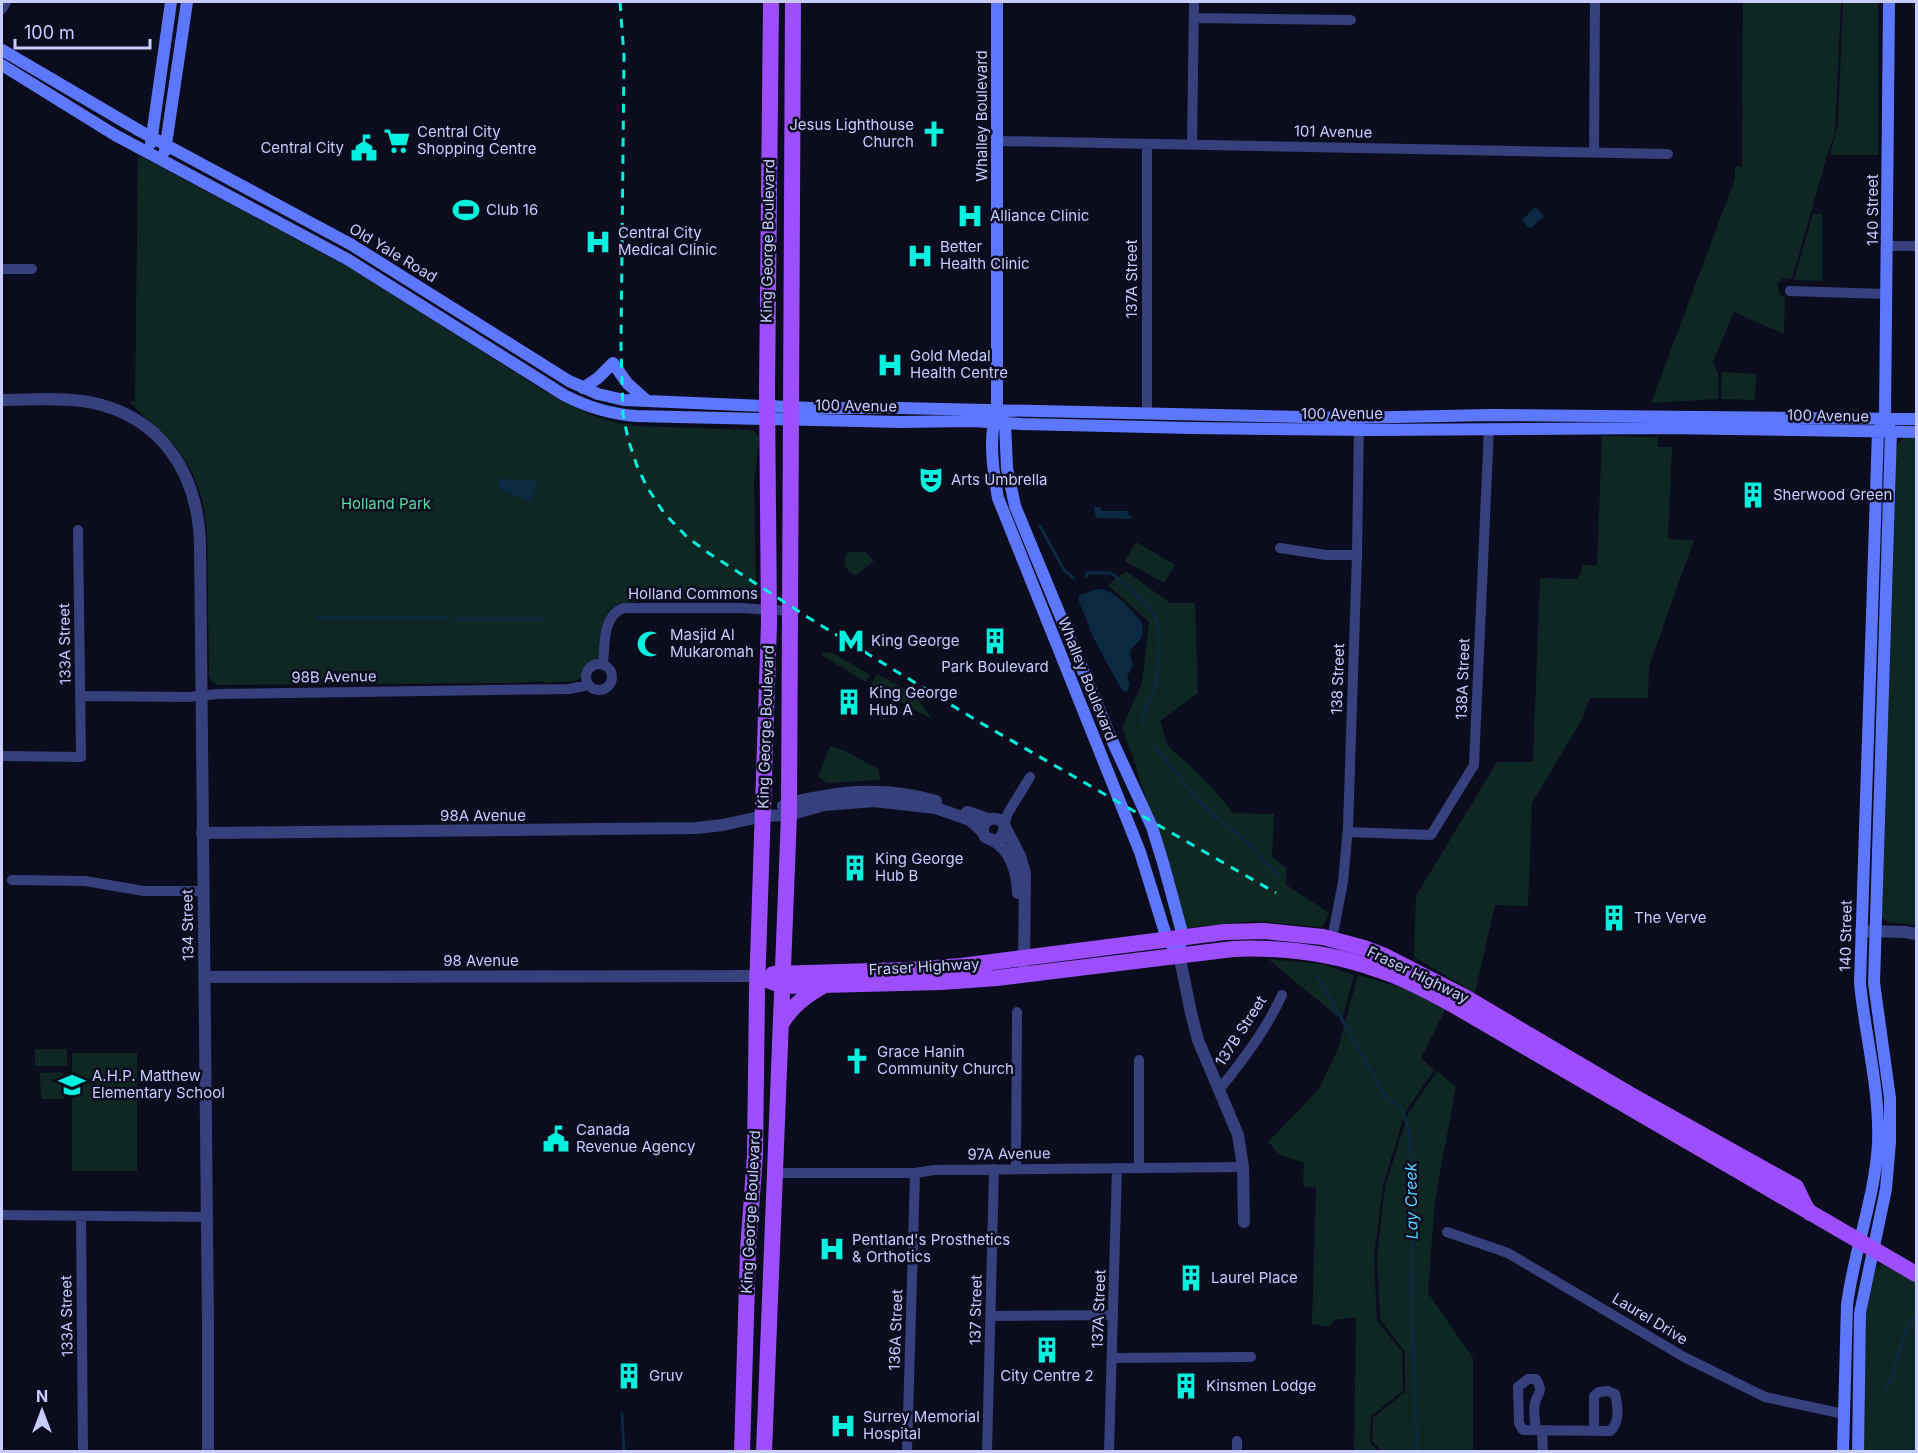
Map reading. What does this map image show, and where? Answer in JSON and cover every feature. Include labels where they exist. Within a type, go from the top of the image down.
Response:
[{"type":"main road","points":[[172,2],[180,47]]},
{"type":"main road","points":[[150,154],[172,2]]},
{"type":"main road","points":[[164,161],[187,2]]},
{"type":"main road","name":"King George Boulevard","points":[[742,1452],[749,1242],[755,1155],[757,976],[769,610],[767,412],[771,2]]},
{"type":"main road","name":"King George Boulevard","points":[[764,1452],[789,809],[793,2]]},
{"type":"main road","name":"Whalley Boulevard","points":[[997,2],[998,418],[994,476],[1001,509],[1130,825],[1152,888],[1175,938]]},
{"type":"main road","name":"140 Street","points":[[1843,1452],[1846,1305],[1886,1189],[1890,1125],[1890,1098],[1874,983],[1885,431],[1890,2]]},
{"type":"main road","name":"Old Yale Road","points":[[2,50],[152,138],[380,262],[583,388],[612,398],[767,412]]},
{"type":"main road","name":"Old Yale Road","points":[[2,65],[150,154],[370,273],[557,390],[594,408],[636,416],[767,412]]},
{"type":"main road","points":[[791,142],[770,125],[792,108]]},
{"type":"main road","points":[[370,273],[380,262]]},
{"type":"main road","points":[[583,388],[598,378],[613,363],[627,383],[647,401]]},
{"type":"main road","name":"100 Avenue","points":[[767,412],[1489,428],[1917,432]]},
{"type":"main road","name":"100 Avenue","points":[[998,418],[1147,414],[1359,424],[1490,415],[1917,420]]},
{"type":"main road","name":"Whalley Boulevard","points":[[998,418],[1015,506],[1110,736],[1152,828],[1164,866],[1179,954]]},
{"type":"main road","name":"140 Street","points":[[1858,1452],[1860,1313],[1878,1141],[1876,1091],[1860,983],[1885,431]]},
{"type":"main road","name":"Fraser Highway","points":[[783,979],[823,986],[941,982],[1175,938],[1225,932],[1264,931],[1332,939],[1384,956],[1453,991],[1629,1094],[1796,1187],[1810,1214]]},
{"type":"main road","name":"Fraser Highway","points":[[783,979],[1274,948],[1313,953],[1380,970],[1456,1006],[1810,1214],[1917,1274]]},
{"type":"main road","points":[[757,976],[783,979]]},
{"type":"main road","points":[[781,1025],[789,1011],[800,1000],[823,986]]},
{"type":"street","points":[[2,9],[6,2]]},
{"type":"street","points":[[1192,145],[1194,2]]},
{"type":"street","points":[[1594,152],[1595,2]]},
{"type":"street","points":[[1194,18],[1350,20]]},
{"type":"street","name":"101 Avenue","points":[[997,141],[1668,154]]},
{"type":"street","name":"137A Street","points":[[1147,144],[1147,414]]},
{"type":"street","points":[[1888,246],[1917,246]]},
{"type":"street","points":[[2,269],[32,269]]},
{"type":"street","points":[[1790,291],[1886,294]]},
{"type":"street","name":"134 Street","points":[[2,400],[89,402],[136,421],[158,438],[179,463],[190,485],[198,511],[207,1217],[207,1452]]},
{"type":"street","name":"138 Street","points":[[1332,939],[1344,874],[1348,832],[1359,424]]},
{"type":"street","name":"138A Street","points":[[1348,832],[1431,835],[1474,765],[1489,428]]},
{"type":"street","name":"133A Street","points":[[2,756],[81,757],[78,530]]},
{"type":"street","points":[[1280,548],[1326,555],[1357,555]]},
{"type":"street","name":"Holland Commons","points":[[603,665],[608,621],[620,609],[741,608],[790,611]]},
{"type":"street","points":[[597,664],[603,665],[610,670],[612,679],[608,687],[600,691],[591,688],[585,677],[589,668],[597,664]]},
{"type":"street","name":"98B Avenue","points":[[81,696],[569,688],[588,685]]},
{"type":"street","points":[[997,822],[1030,777]]},
{"type":"street","name":"98A Avenue","points":[[202,833],[696,828],[723,825],[789,809],[841,802],[890,801],[925,806],[970,820],[997,822]]},
{"type":"street","points":[[997,822],[1002,837],[994,841],[1003,848],[1015,870],[1022,965]]},
{"type":"street","points":[[997,822],[1020,856],[1025,873],[1022,965]]},
{"type":"street","points":[[12,880],[85,881],[144,891],[203,891]]},
{"type":"street","points":[[1861,931],[1917,934]]},
{"type":"street","name":"Whalley Boulevard","points":[[1179,954],[1198,1040],[1219,1090]]},
{"type":"street","name":"98 Avenue","points":[[204,977],[757,976]]},
{"type":"street","name":"137B Street","points":[[1244,1222],[1243,1167],[1238,1135],[1219,1090],[1245,1058],[1282,995]]},
{"type":"street","points":[[1016,1169],[1017,1012]]},
{"type":"street","points":[[1139,1060],[1139,1168]]},
{"type":"street","name":"97A Avenue","points":[[775,1173],[1243,1167]]},
{"type":"street","name":"137A Street","points":[[1109,1452],[1117,1168]]},
{"type":"street","name":"137 Street","points":[[987,1452],[994,1169]]},
{"type":"street","name":"136A Street","points":[[907,1452],[915,1173]]},
{"type":"street","points":[[2,1215],[207,1217]]},
{"type":"street","name":"133A Street","points":[[81,1216],[83,1452]]},
{"type":"street","name":"Laurel Drive","points":[[1447,1232],[1508,1253],[1684,1357],[1765,1398],[1844,1413]]},
{"type":"street","points":[[990,1316],[1113,1315]]},
{"type":"street","points":[[1112,1358],[1251,1357]]},
{"type":"street","points":[[1543,1452],[1539,1430],[1594,1431]]},
{"type":"green space","points":[[1743,2],[1841,2],[1835,133],[1792,279],[1783,278],[1777,284],[1780,294],[1785,298],[1784,334],[1734,312],[1713,362],[1718,373],[1718,399],[1651,403],[1735,179],[1735,166],[1742,167]]},
{"type":"green space","points":[[1843,2],[1878,2],[1878,155],[1830,155],[1838,123]]},
{"type":"green space","name":"Holland Park","points":[[138,155],[352,269],[543,390],[589,414],[613,422],[636,426],[753,430],[759,437],[759,441],[754,481],[756,589],[753,596],[743,600],[647,600],[617,605],[609,611],[604,620],[598,658],[586,667],[576,681],[218,685],[212,682],[209,674],[207,530],[202,498],[192,472],[176,447],[129,402],[135,401]]},
{"type":"green space","points":[[1813,214],[1822,214],[1822,281],[1794,280]]},
{"type":"green space","points":[[1722,372],[1756,374],[1755,400],[1721,399]]},
{"type":"green space","points":[[1602,436],[1658,437],[1658,447],[1672,447],[1668,539],[1694,540],[1649,666],[1648,698],[1590,698],[1582,719],[1532,803],[1528,906],[1495,905],[1475,993],[1414,957],[1416,896],[1497,762],[1533,762],[1540,578],[1578,579],[1583,565],[1597,565]]},
{"type":"green space","points":[[1906,437],[1916,437],[1916,925],[1888,922],[1882,917],[1896,470],[1894,460],[1899,443]]},
{"type":"green space","points":[[1136,542],[1175,565],[1164,583],[1125,561]]},
{"type":"green space","points":[[847,552],[865,552],[874,561],[856,575],[848,570],[844,563]]},
{"type":"green space","points":[[1126,571],[1170,603],[1195,603],[1198,693],[1160,721],[1168,746],[1201,776],[1234,813],[1274,814],[1272,857],[1287,869],[1285,884],[1329,913],[1322,927],[1254,921],[1186,928],[1122,728],[1142,683],[1149,622],[1108,585]]},
{"type":"green space","points":[[823,652],[833,653],[870,675],[866,682],[821,655]]},
{"type":"green space","points":[[877,674],[913,693],[933,720],[871,685]]},
{"type":"green space","points":[[830,746],[845,751],[878,769],[881,780],[827,783],[818,776]]},
{"type":"green space","points":[[1268,959],[1322,964],[1354,975],[1342,1020]]},
{"type":"green space","points":[[1358,975],[1412,991],[1446,1008],[1421,1058],[1434,1070],[1405,1113],[1383,1185],[1374,1256],[1377,1321],[1402,1352],[1403,1391],[1371,1416],[1370,1443],[1379,1451],[1354,1451],[1356,1317],[1334,1320],[1330,1327],[1312,1324],[1316,1188],[1303,1186],[1304,1163],[1279,1154],[1268,1142],[1319,1089],[1338,1049]]},
{"type":"green space","points":[[35,1049],[67,1049],[67,1066],[35,1066]]},
{"type":"green space","points":[[72,1053],[137,1053],[137,1171],[72,1171]]},
{"type":"green space","points":[[1437,1071],[1456,1087],[1435,1200],[1428,1293],[1473,1358],[1473,1451],[1382,1451],[1372,1441],[1373,1418],[1405,1392],[1405,1352],[1380,1319],[1377,1256],[1385,1187],[1408,1114]]},
{"type":"green space","points":[[63,1072],[64,1099],[41,1099],[40,1073]]},
{"type":"green space","points":[[1886,1263],[1916,1279],[1916,1451],[1863,1452],[1866,1315],[1876,1268]]},
{"type":"water","points":[[1535,207],[1544,216],[1530,229],[1522,220]]},
{"type":"water","points":[[499,479],[537,480],[532,502],[497,488]]},
{"type":"water","points":[[1094,507],[1101,507],[1101,511],[1128,511],[1131,519],[1096,518]]},
{"type":"water","points":[[1097,589],[1116,596],[1141,621],[1143,634],[1131,651],[1133,665],[1127,677],[1130,685],[1127,692],[1123,691],[1119,685],[1094,639],[1078,599],[1080,595]]},
{"type":"waterway","name":"Lay Creek","points":[[1040,526],[1064,570],[1074,578]]},
{"type":"waterway","name":"Lay Creek","points":[[1086,576],[1087,573],[1114,575],[1146,604],[1157,622],[1159,650],[1156,679],[1154,691],[1143,714],[1142,725]]},
{"type":"waterway","points":[[318,618],[448,618]]},
{"type":"waterway","points":[[455,619],[505,619]]},
{"type":"waterway","points":[[508,619],[543,619]]},
{"type":"waterway","name":"Lay Creek","points":[[1155,747],[1189,790],[1213,815],[1249,844],[1279,878]]},
{"type":"waterway","name":"Lay Creek","points":[[1318,977],[1384,1095],[1401,1108],[1409,1129],[1414,1209],[1411,1284],[1417,1452]]},
{"type":"waterway","points":[[1884,1392],[1892,1377],[1906,1330],[1916,1315]]},
{"type":"waterway","points":[[622,1414],[624,1452]]},
{"type":"railway","points":[[620,2],[624,56],[621,345],[623,414],[637,466],[664,513],[687,537],[707,552],[809,618],[981,723],[1276,893]]},
{"type":"place","name":"Jesus Lighthouse Church","points":[[934,134]]},
{"type":"place","name":"Central City Shopping Centre","points":[[397,141]]},
{"type":"place","name":"Central City","points":[[364,148]]},
{"type":"place","name":"Club 16","points":[[466,210]]},
{"type":"place","name":"Alliance Clinic","points":[[970,216]]},
{"type":"place","name":"Central City Medical Clinic","points":[[598,242]]},
{"type":"place","name":"Better Health Clinic","points":[[920,256]]},
{"type":"place","name":"Gold Medal Health Centre","points":[[890,365]]},
{"type":"place","name":"Arts Umbrella","points":[[931,480]]},
{"type":"place","name":"Sherwood Green","points":[[1753,495]]},
{"type":"place","name":"King George","points":[[851,641]]},
{"type":"place","name":"Park Boulevard","points":[[995,641]]},
{"type":"place","name":"Masjid Al Mukaromah","points":[[650,644]]},
{"type":"place","name":"King George Hub A","points":[[849,702]]},
{"type":"place","name":"King George Hub B","points":[[855,868]]},
{"type":"place","name":"The Verve","points":[[1614,918]]},
{"type":"place","name":"Grace Hanin Community Church","points":[[857,1061]]},
{"type":"place","name":"A.H.P. Matthew Elementary School","points":[[72,1085]]},
{"type":"place","name":"Canada Revenue Agency","points":[[556,1139]]},
{"type":"place","name":"Pentland's Prosthetics & Orthotics","points":[[832,1249]]},
{"type":"place","name":"Laurel Place","points":[[1191,1278]]},
{"type":"place","name":"City Centre 2","points":[[1047,1350]]},
{"type":"place","name":"Gruv","points":[[629,1376]]},
{"type":"place","name":"Kinsmen Lodge","points":[[1186,1386]]},
{"type":"place","name":"Surrey Memorial Hospital","points":[[843,1426]]}]
